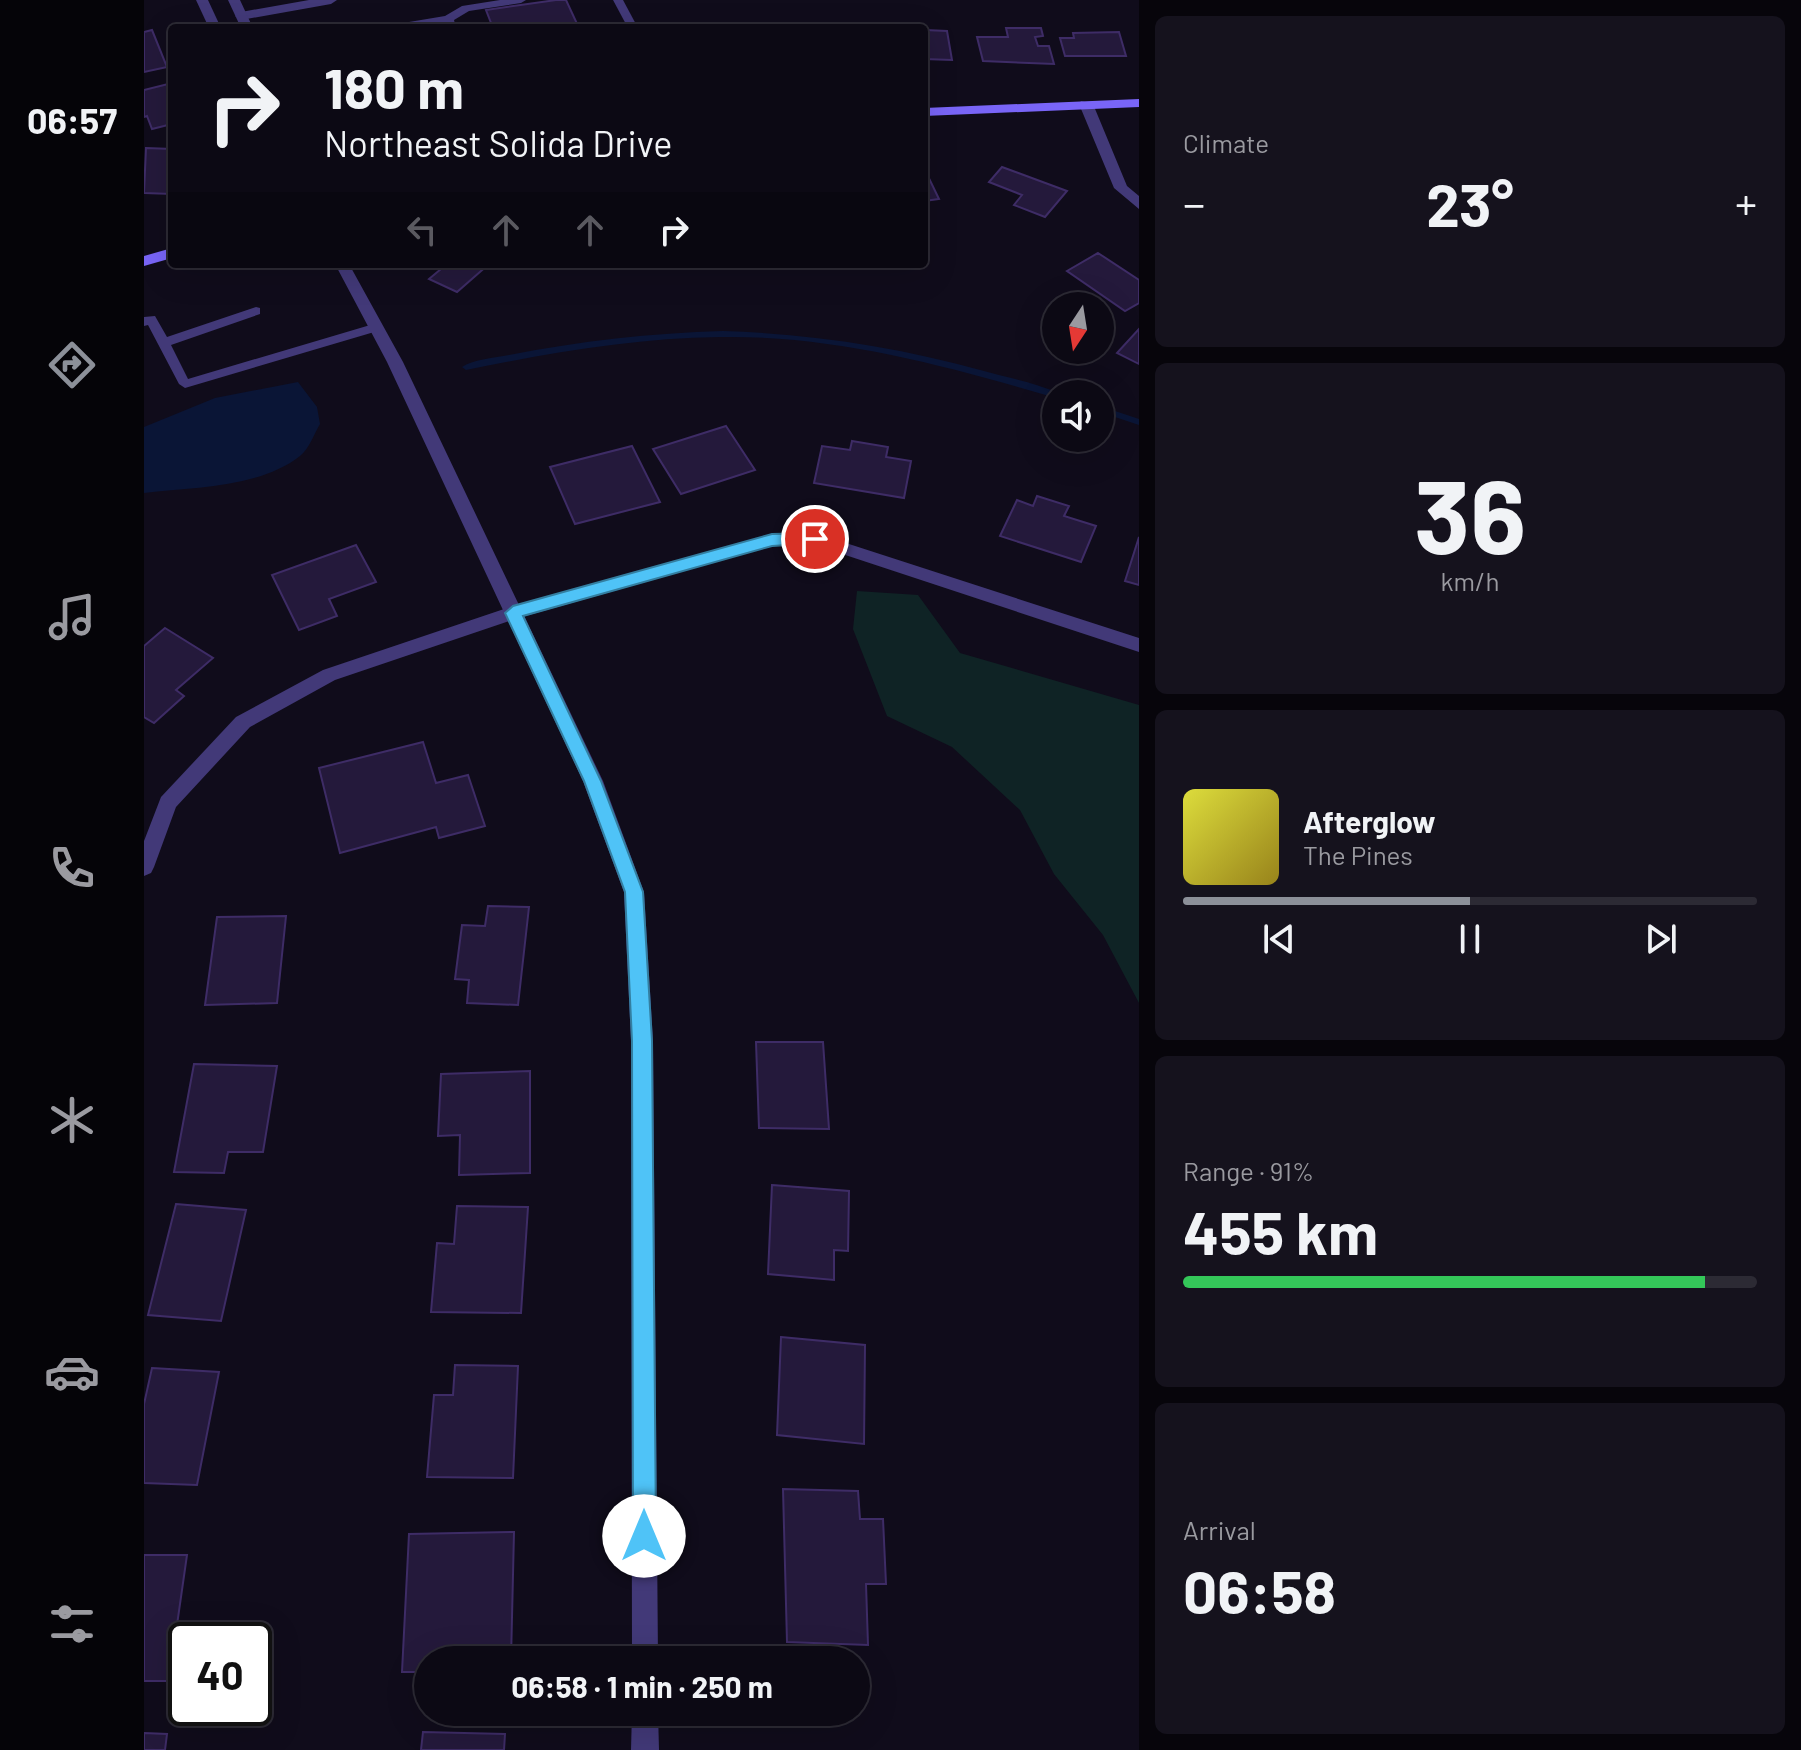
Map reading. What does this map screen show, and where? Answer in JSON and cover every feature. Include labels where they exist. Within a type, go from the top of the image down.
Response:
[{"type":"main road","points":[[928,112],[1139,103]]},
{"type":"main road","points":[[144,261],[168,254]]},
{"type":"street","points":[[202,0],[213,24]]},
{"type":"street","points":[[234,0],[244,22],[331,0]]},
{"type":"street","points":[[1086,104],[1121,188],[1139,204]]},
{"type":"street","points":[[344,268],[377,327],[593,781],[634,892],[642,1041],[645,1646]]},
{"type":"street","points":[[144,867],[168,803],[243,722],[329,675],[513,613],[772,540],[815,539],[1139,645]]},
{"type":"street","points":[[645,1726],[645,1750]]},
{"type":"lane","points":[[449,24],[466,8],[521,0]]},
{"type":"lane","points":[[618,0],[631,24]]},
{"type":"lane","points":[[164,343],[256,311]]},
{"type":"lane","points":[[144,322],[151,319],[185,384],[377,327]]},
{"type":"green space","points":[[857,591],[918,595],[960,653],[1139,705],[1139,1003],[1103,935],[1054,874],[1020,810],[952,747],[887,716],[853,629]]},
{"type":"water","points":[[298,382],[317,407],[320,424],[300,456],[284,467],[246,480],[144,493],[144,427],[215,398]]},
{"type":"building","points":[[566,0],[577,24],[491,24],[486,10]]},
{"type":"building","points":[[1006,28],[1041,28],[1043,36],[1035,37],[1038,46],[1049,46],[1054,64],[983,61],[977,37],[1008,37]]},
{"type":"building","points":[[152,30],[167,67],[144,72],[144,32]]},
{"type":"building","points":[[928,30],[947,31],[952,60],[928,59]]},
{"type":"building","points":[[1119,32],[1126,56],[1065,56],[1060,38],[1074,38],[1073,33]]},
{"type":"building","points":[[168,84],[168,125],[152,129],[147,116],[144,117],[144,90]]},
{"type":"building","points":[[146,148],[168,149],[168,194],[144,193]]},
{"type":"building","points":[[1002,167],[1067,191],[1045,217],[1014,205],[1022,195],[989,182]]},
{"type":"building","points":[[928,176],[939,199],[928,200]]},
{"type":"building","points":[[1098,253],[1139,280],[1139,303],[1125,311],[1114,303],[1114,292],[1097,292],[1067,271]]},
{"type":"building","points":[[442,268],[484,268],[457,292],[429,279]]},
{"type":"building","points":[[1139,329],[1139,364],[1117,353]]},
{"type":"building","points":[[726,426],[755,470],[681,494],[653,449]]},
{"type":"building","points":[[852,441],[888,447],[886,457],[911,461],[904,498],[814,483],[822,446],[850,450]]},
{"type":"building","points":[[632,446],[660,502],[575,524],[550,467]]},
{"type":"building","points":[[1037,496],[1069,506],[1064,516],[1096,526],[1081,562],[1000,536],[1017,500],[1033,506]]},
{"type":"building","points":[[1139,537],[1139,585],[1125,581]]},
{"type":"building","points":[[356,545],[376,582],[329,599],[337,616],[299,630],[272,575]]},
{"type":"building","points":[[165,628],[213,658],[176,690],[184,696],[154,723],[144,717],[144,646]]},
{"type":"building","points":[[423,742],[436,783],[468,775],[485,826],[439,838],[436,827],[340,853],[319,768]]},
{"type":"building","points":[[488,906],[529,907],[518,1005],[467,1003],[469,980],[455,979],[462,925],[485,926]]},
{"type":"building","points":[[286,916],[277,1003],[205,1005],[217,917]]},
{"type":"building","points":[[756,1042],[823,1042],[829,1129],[759,1128]]},
{"type":"building","points":[[194,1064],[277,1066],[263,1152],[228,1152],[224,1173],[174,1172]]},
{"type":"building","points":[[530,1071],[530,1173],[459,1175],[460,1135],[438,1136],[441,1074]]},
{"type":"building","points":[[772,1185],[849,1191],[848,1251],[834,1250],[834,1280],[768,1274]]},
{"type":"building","points":[[176,1204],[246,1210],[221,1321],[148,1315]]},
{"type":"building","points":[[457,1206],[528,1207],[521,1313],[431,1312],[437,1243],[454,1244]]},
{"type":"building","points":[[781,1337],[865,1345],[864,1444],[777,1435]]},
{"type":"building","points":[[455,1365],[518,1366],[513,1478],[427,1477],[434,1395],[453,1395]]},
{"type":"building","points":[[152,1368],[219,1372],[197,1485],[144,1483],[144,1404]]},
{"type":"building","points":[[783,1489],[858,1491],[860,1519],[883,1519],[886,1584],[866,1584],[868,1645],[787,1642]]},
{"type":"building","points":[[514,1532],[511,1646],[414,1646],[414,1672],[402,1672],[409,1534]]},
{"type":"building","points":[[144,1555],[187,1555],[177,1622],[168,1622],[168,1681],[144,1681]]},
{"type":"building","points":[[423,1732],[505,1734],[504,1750],[421,1750]]},
{"type":"building","points":[[144,1733],[167,1734],[165,1750],[144,1750]]},
{"type":"waterway","points":[[466,367],[570,347],[648,337],[772,336],[868,347],[963,368],[1042,391]]},
{"type":"waterway","points":[[1114,414],[1139,422]]},
{"type":"route","points":[[644,1536],[642,1041],[634,892],[593,781],[513,613],[772,540],[815,539]]}]
